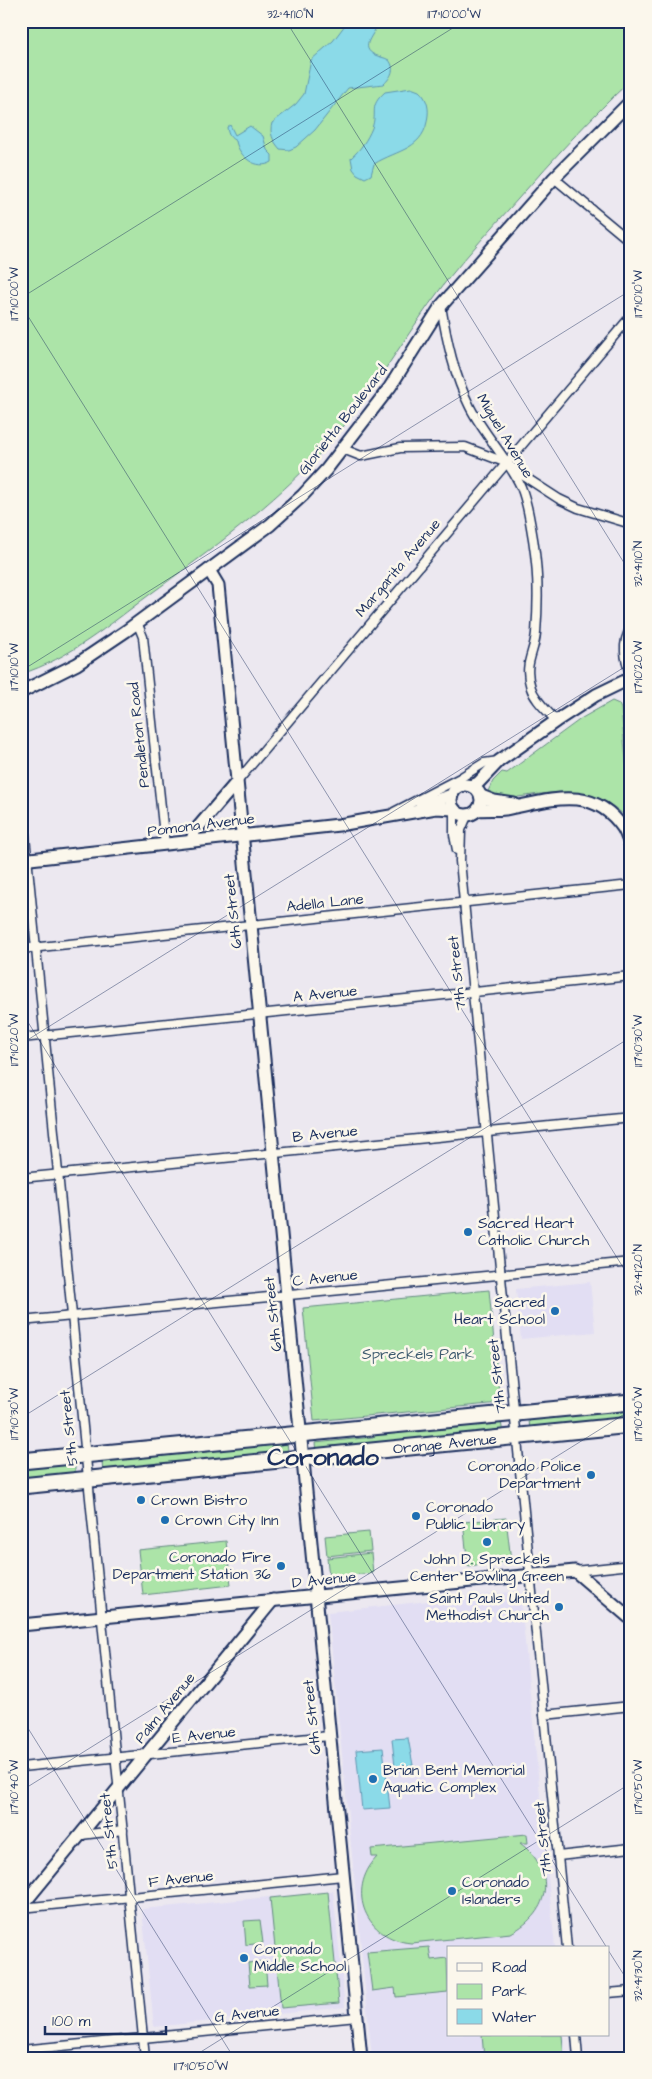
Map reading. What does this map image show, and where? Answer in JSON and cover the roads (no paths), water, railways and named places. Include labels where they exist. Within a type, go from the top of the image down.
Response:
[{"type":"highway","name":"Orange Avenue","points":[[21,1461],[631,1402]]},
{"type":"highway","name":"Orange Avenue","points":[[21,1486],[631,1424]]},
{"type":"street","name":"Glorietta Boulevard","points":[[21,692],[77,664],[209,570],[283,513],[326,470],[343,449],[390,387],[441,306],[554,178],[631,101]]},
{"type":"street","points":[[554,178],[631,242]]},
{"type":"street","name":"Miguel Avenue","points":[[441,306],[448,348],[454,369],[470,408],[494,448],[507,463],[521,488],[531,524],[539,585],[536,636],[527,672],[535,696],[556,721]]},
{"type":"street","name":"Margarita Avenue","points":[[192,841],[194,832],[631,316]]},
{"type":"street","points":[[343,449],[361,456],[400,448],[465,446],[507,463],[522,475],[565,502],[578,508],[631,524]]},
{"type":"street","name":"6th Street","points":[[209,570],[218,586],[249,924],[361,2058]]},
{"type":"street","name":"Pendleton Road","points":[[137,622],[143,637],[165,845]]},
{"type":"street","points":[[631,628],[625,645],[625,660],[631,677]]},
{"type":"street","name":"Pomona Avenue","points":[[384,818],[460,778],[484,763],[499,761],[596,695],[631,677]]},
{"type":"street","points":[[480,796],[493,777],[521,747]]},
{"type":"street","points":[[471,786],[478,783],[499,761]]},
{"type":"street","points":[[454,810],[451,805],[452,795],[458,787],[463,785],[471,786],[477,790],[481,804],[478,810]]},
{"type":"street","points":[[384,818],[452,795]]},
{"type":"street","name":"5th Street","points":[[21,796],[24,860],[45,1036],[145,2058]]},
{"type":"street","points":[[480,796],[494,801],[523,805]]},
{"type":"street","points":[[467,816],[478,810],[503,809],[566,797],[589,801],[602,807],[616,820],[624,830],[631,845]]},
{"type":"street","name":"Pomona Avenue","points":[[24,860],[339,825],[436,808],[454,810],[467,816]]},
{"type":"street","name":"7th Street","points":[[454,810],[454,835],[460,861]]},
{"type":"street","name":"7th Street","points":[[467,816],[460,830],[460,861],[567,1946]]},
{"type":"street","name":"Adella Lane","points":[[21,949],[631,885]]},
{"type":"street","name":"A Avenue","points":[[21,1038],[631,976]]},
{"type":"street","name":"B Avenue","points":[[21,1178],[631,1118]]},
{"type":"street","name":"C Avenue","points":[[21,1321],[631,1262]]},
{"type":"street","name":"D Avenue","points":[[21,1625],[631,1565]]},
{"type":"street","points":[[575,1571],[631,1619]]},
{"type":"street","name":"Palm Avenue","points":[[21,1907],[273,1600]]},
{"type":"street","points":[[544,1716],[631,1706]]},
{"type":"street","name":"E Avenue","points":[[21,1767],[329,1736]]},
{"type":"street","points":[[81,1835],[123,1830]]},
{"type":"street","points":[[558,1856],[631,1848]]},
{"type":"street","name":"F Avenue","points":[[21,1907],[343,1876]]},
{"type":"street","points":[[610,1993],[631,1990]]},
{"type":"street","name":"G Avenue","points":[[21,2050],[357,2017]]},
{"type":"street","points":[[576,2036],[578,2058]]},
{"type":"water","points":[[348,21],[377,21],[368,47],[373,54],[389,60],[392,67],[391,76],[384,84],[348,88],[315,130],[296,147],[289,150],[280,149],[272,137],[272,123],[296,104],[304,94],[311,60],[333,41]]},
{"type":"water","points":[[411,88],[421,93],[428,108],[426,127],[422,135],[409,147],[374,164],[371,175],[365,178],[357,174],[353,169],[351,158],[366,141],[374,122],[374,109],[380,97],[385,92]]},
{"type":"water","points":[[230,125],[235,135],[250,126],[263,136],[267,150],[272,155],[272,162],[260,165],[245,157],[236,141],[229,134],[227,127]]},
{"type":"water","name":"Brian Bent Memorial Aquatic Complex","points":[[408,1738],[413,1765],[395,1767],[392,1739]]},
{"type":"water","name":"Brian Bent Memorial Aquatic Complex","points":[[383,1748],[390,1808],[362,1810],[356,1750]]},
{"type":"place","name":"Sacred Heart Catholic Church","points":[[468,1232]]},
{"type":"place","name":"Sacred Heart School","points":[[555,1311]]},
{"type":"place","name":"Coronado Police Department","points":[[591,1475]]},
{"type":"place","name":"Crown Bistro","points":[[141,1500]]},
{"type":"place","name":"Coronado Public Library","points":[[416,1516]]},
{"type":"place","name":"Crown City Inn","points":[[165,1520]]},
{"type":"place","name":"John D. Spreckels Center Bowling Green","points":[[487,1542]]},
{"type":"place","name":"Coronado Fire Department Station 36","points":[[281,1566]]},
{"type":"place","name":"Saint Pauls United Methodist Church","points":[[559,1607]]},
{"type":"place","name":"Brian Bent Memorial Aquatic Complex","points":[[373,1779]]},
{"type":"place","name":"Coronado Islanders","points":[[452,1891]]},
{"type":"place","name":"Coronado Middle School","points":[[244,1958]]},
{"type":"district","name":"Coronado","points":[[323,1457]]},
{"type":"park label","name":"Spreckels Park","points":[[418,1354]]}]
